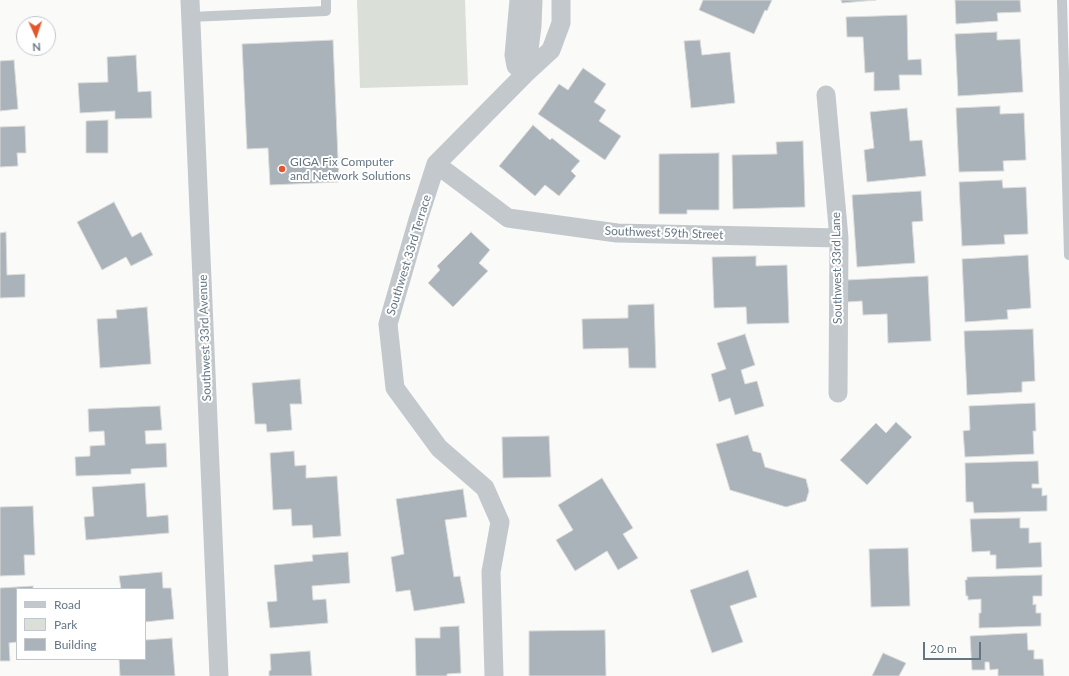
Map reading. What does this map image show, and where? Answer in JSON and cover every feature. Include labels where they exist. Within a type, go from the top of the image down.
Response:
[{"type":"street","points":[[526,73],[532,26],[529,2],[561,2]]},
{"type":"street","name":"Southwest 33rd Terrace","points":[[494,676],[491,572],[500,522],[485,488],[439,448],[396,388],[388,324],[436,164],[526,73],[551,50],[561,23],[561,2]]},
{"type":"street","name":"Southwest 33rd Avenue","points":[[190,9],[219,676]]},
{"type":"street","name":"Southwest 33rd Lane","points":[[826,95],[839,238],[838,393]]},
{"type":"street","name":"Southwest 59th Street","points":[[436,164],[508,218],[617,233],[839,238]]},
{"type":"lane","points":[[190,9],[326,11],[326,0]]},
{"type":"lane","points":[[1062,0],[1069,255]]},
{"type":"green space","points":[[357,0],[465,0],[468,85],[360,88]]},
{"type":"building","points":[[703,0],[772,0],[767,11],[765,10],[754,34],[699,10]]},
{"type":"building","points":[[841,0],[876,0],[842,3]]},
{"type":"building","points":[[955,0],[1020,0],[1021,12],[997,13],[998,21],[956,24]]},
{"type":"building","points":[[907,15],[908,60],[921,59],[922,75],[899,75],[900,90],[874,91],[874,72],[865,73],[863,37],[847,37],[846,17]]},
{"type":"building","points":[[997,32],[997,40],[1020,39],[1023,92],[958,96],[955,34]]},
{"type":"building","points":[[333,40],[339,182],[270,185],[268,148],[247,149],[242,44]]},
{"type":"building","points":[[700,40],[702,55],[730,52],[735,103],[691,108],[684,41]]},
{"type":"building","points":[[136,55],[138,92],[151,91],[152,118],[115,119],[115,111],[80,113],[78,83],[108,82],[107,57]]},
{"type":"building","points":[[14,60],[18,109],[0,111],[0,61]]},
{"type":"building","points":[[583,68],[606,84],[594,102],[606,110],[599,121],[621,136],[605,160],[538,114],[559,84],[568,90]]},
{"type":"building","points":[[1000,106],[1000,114],[1024,113],[1026,160],[1003,161],[1004,171],[959,172],[956,108]]},
{"type":"building","points":[[907,108],[910,141],[922,140],[926,176],[867,182],[864,150],[874,148],[870,112]]},
{"type":"building","points":[[108,120],[108,153],[86,153],[86,121]]},
{"type":"building","points":[[533,125],[550,140],[552,138],[580,161],[571,171],[576,176],[559,196],[545,185],[535,196],[499,166]]},
{"type":"building","points":[[25,126],[26,153],[17,153],[18,166],[0,167],[0,127]]},
{"type":"building","points":[[803,141],[805,207],[733,209],[732,155],[777,154],[776,142]]},
{"type":"building","points":[[719,153],[719,210],[687,210],[687,214],[659,214],[659,154]]},
{"type":"building","points":[[1002,180],[1003,188],[1026,187],[1028,234],[1004,235],[1005,244],[962,246],[959,182]]},
{"type":"building","points":[[921,191],[923,221],[912,222],[915,263],[857,267],[852,195]]},
{"type":"building","points":[[114,202],[132,237],[141,232],[153,255],[131,266],[126,257],[102,270],[77,222]]},
{"type":"building","points":[[6,232],[7,275],[25,274],[25,297],[0,298],[0,233]]},
{"type":"building","points":[[471,232],[490,250],[479,263],[488,271],[453,307],[428,283],[440,270],[437,266]]},
{"type":"building","points":[[1028,255],[1031,308],[1007,310],[1008,319],[965,322],[962,259]]},
{"type":"building","points":[[756,256],[756,266],[787,265],[789,323],[747,324],[746,307],[714,308],[712,257]]},
{"type":"building","points":[[928,276],[931,341],[888,343],[887,314],[863,315],[862,301],[847,302],[846,280]]},
{"type":"building","points":[[654,304],[656,368],[629,368],[628,348],[583,349],[582,319],[628,318],[628,305]]},
{"type":"building","points":[[147,307],[151,364],[100,368],[97,319],[117,318],[116,310]]},
{"type":"building","points":[[1033,329],[1035,381],[1022,382],[1022,392],[967,395],[964,331]]},
{"type":"building","points":[[745,334],[755,365],[741,370],[745,384],[757,381],[764,406],[735,415],[730,398],[719,402],[711,374],[726,369],[717,343]]},
{"type":"building","points":[[300,379],[302,404],[290,404],[292,430],[267,432],[266,424],[255,424],[252,383]]},
{"type":"building","points":[[1035,403],[1036,431],[1033,431],[1034,454],[965,457],[963,431],[970,430],[969,406]]},
{"type":"building","points":[[160,406],[162,430],[145,431],[146,444],[166,443],[167,467],[131,469],[131,474],[76,476],[75,457],[90,456],[90,446],[105,445],[104,431],[89,432],[88,409]]},
{"type":"building","points":[[896,422],[912,437],[867,485],[840,460],[876,423],[886,433]]},
{"type":"building","points":[[748,435],[753,451],[761,453],[765,467],[806,479],[809,491],[806,501],[786,507],[730,490],[716,444]]},
{"type":"building","points":[[549,436],[551,477],[503,478],[502,437]]},
{"type":"building","points":[[294,451],[295,466],[306,465],[306,478],[337,476],[341,536],[313,538],[312,525],[292,526],[291,509],[273,510],[270,453]]},
{"type":"building","points":[[1038,461],[1039,484],[1032,484],[1032,488],[1042,488],[1042,496],[1047,495],[1047,511],[974,513],[973,502],[966,502],[965,463]]},
{"type":"building","points":[[602,478],[633,528],[623,534],[638,558],[618,570],[607,551],[575,571],[556,540],[573,530],[558,505]]},
{"type":"building","points":[[145,483],[147,517],[168,515],[169,533],[86,540],[84,517],[94,516],[92,487]]},
{"type":"building","points":[[463,489],[467,517],[445,520],[454,577],[460,576],[465,603],[414,611],[410,590],[396,592],[391,557],[404,554],[396,499]]},
{"type":"building","points":[[33,506],[35,555],[24,555],[25,575],[0,576],[0,507]]},
{"type":"building","points":[[1020,518],[1020,528],[1029,528],[1029,543],[1041,542],[1042,567],[996,569],[996,555],[990,555],[990,551],[972,552],[970,519]]},
{"type":"building","points":[[908,548],[910,606],[871,607],[869,549]]},
{"type":"building","points":[[348,552],[350,583],[312,586],[313,600],[326,599],[328,623],[270,628],[267,602],[277,601],[274,565],[313,561],[312,555]]},
{"type":"building","points":[[748,570],[757,597],[730,606],[743,642],[712,653],[690,590]]},
{"type":"building","points":[[162,572],[163,588],[171,588],[174,619],[146,622],[146,588],[121,588],[119,576]]},
{"type":"building","points":[[1042,575],[1042,596],[1033,596],[1033,605],[1036,604],[1036,613],[1041,613],[1041,626],[979,628],[981,599],[968,600],[968,596],[966,596],[965,580],[967,580],[967,577]]},
{"type":"building","points":[[33,586],[33,588],[16,588],[16,642],[9,643],[10,661],[0,661],[0,588]]},
{"type":"building","points":[[459,626],[461,673],[447,674],[447,676],[416,676],[415,638],[440,638],[440,627]]},
{"type":"building","points":[[605,630],[606,676],[529,676],[529,631]]},
{"type":"building","points":[[1027,633],[1028,650],[1034,650],[1034,659],[1043,659],[1044,676],[998,676],[998,669],[990,670],[989,662],[985,662],[985,670],[972,670],[970,636]]},
{"type":"building","points":[[172,638],[175,676],[120,676],[119,660],[146,660],[146,640]]},
{"type":"building","points":[[310,651],[312,676],[269,676],[269,671],[271,670],[270,654]]},
{"type":"building","points":[[883,653],[906,663],[899,676],[872,676]]},
{"type":"place","name":"GIGA Fix Computer and Network Solutions","points":[[282,169]]}]
